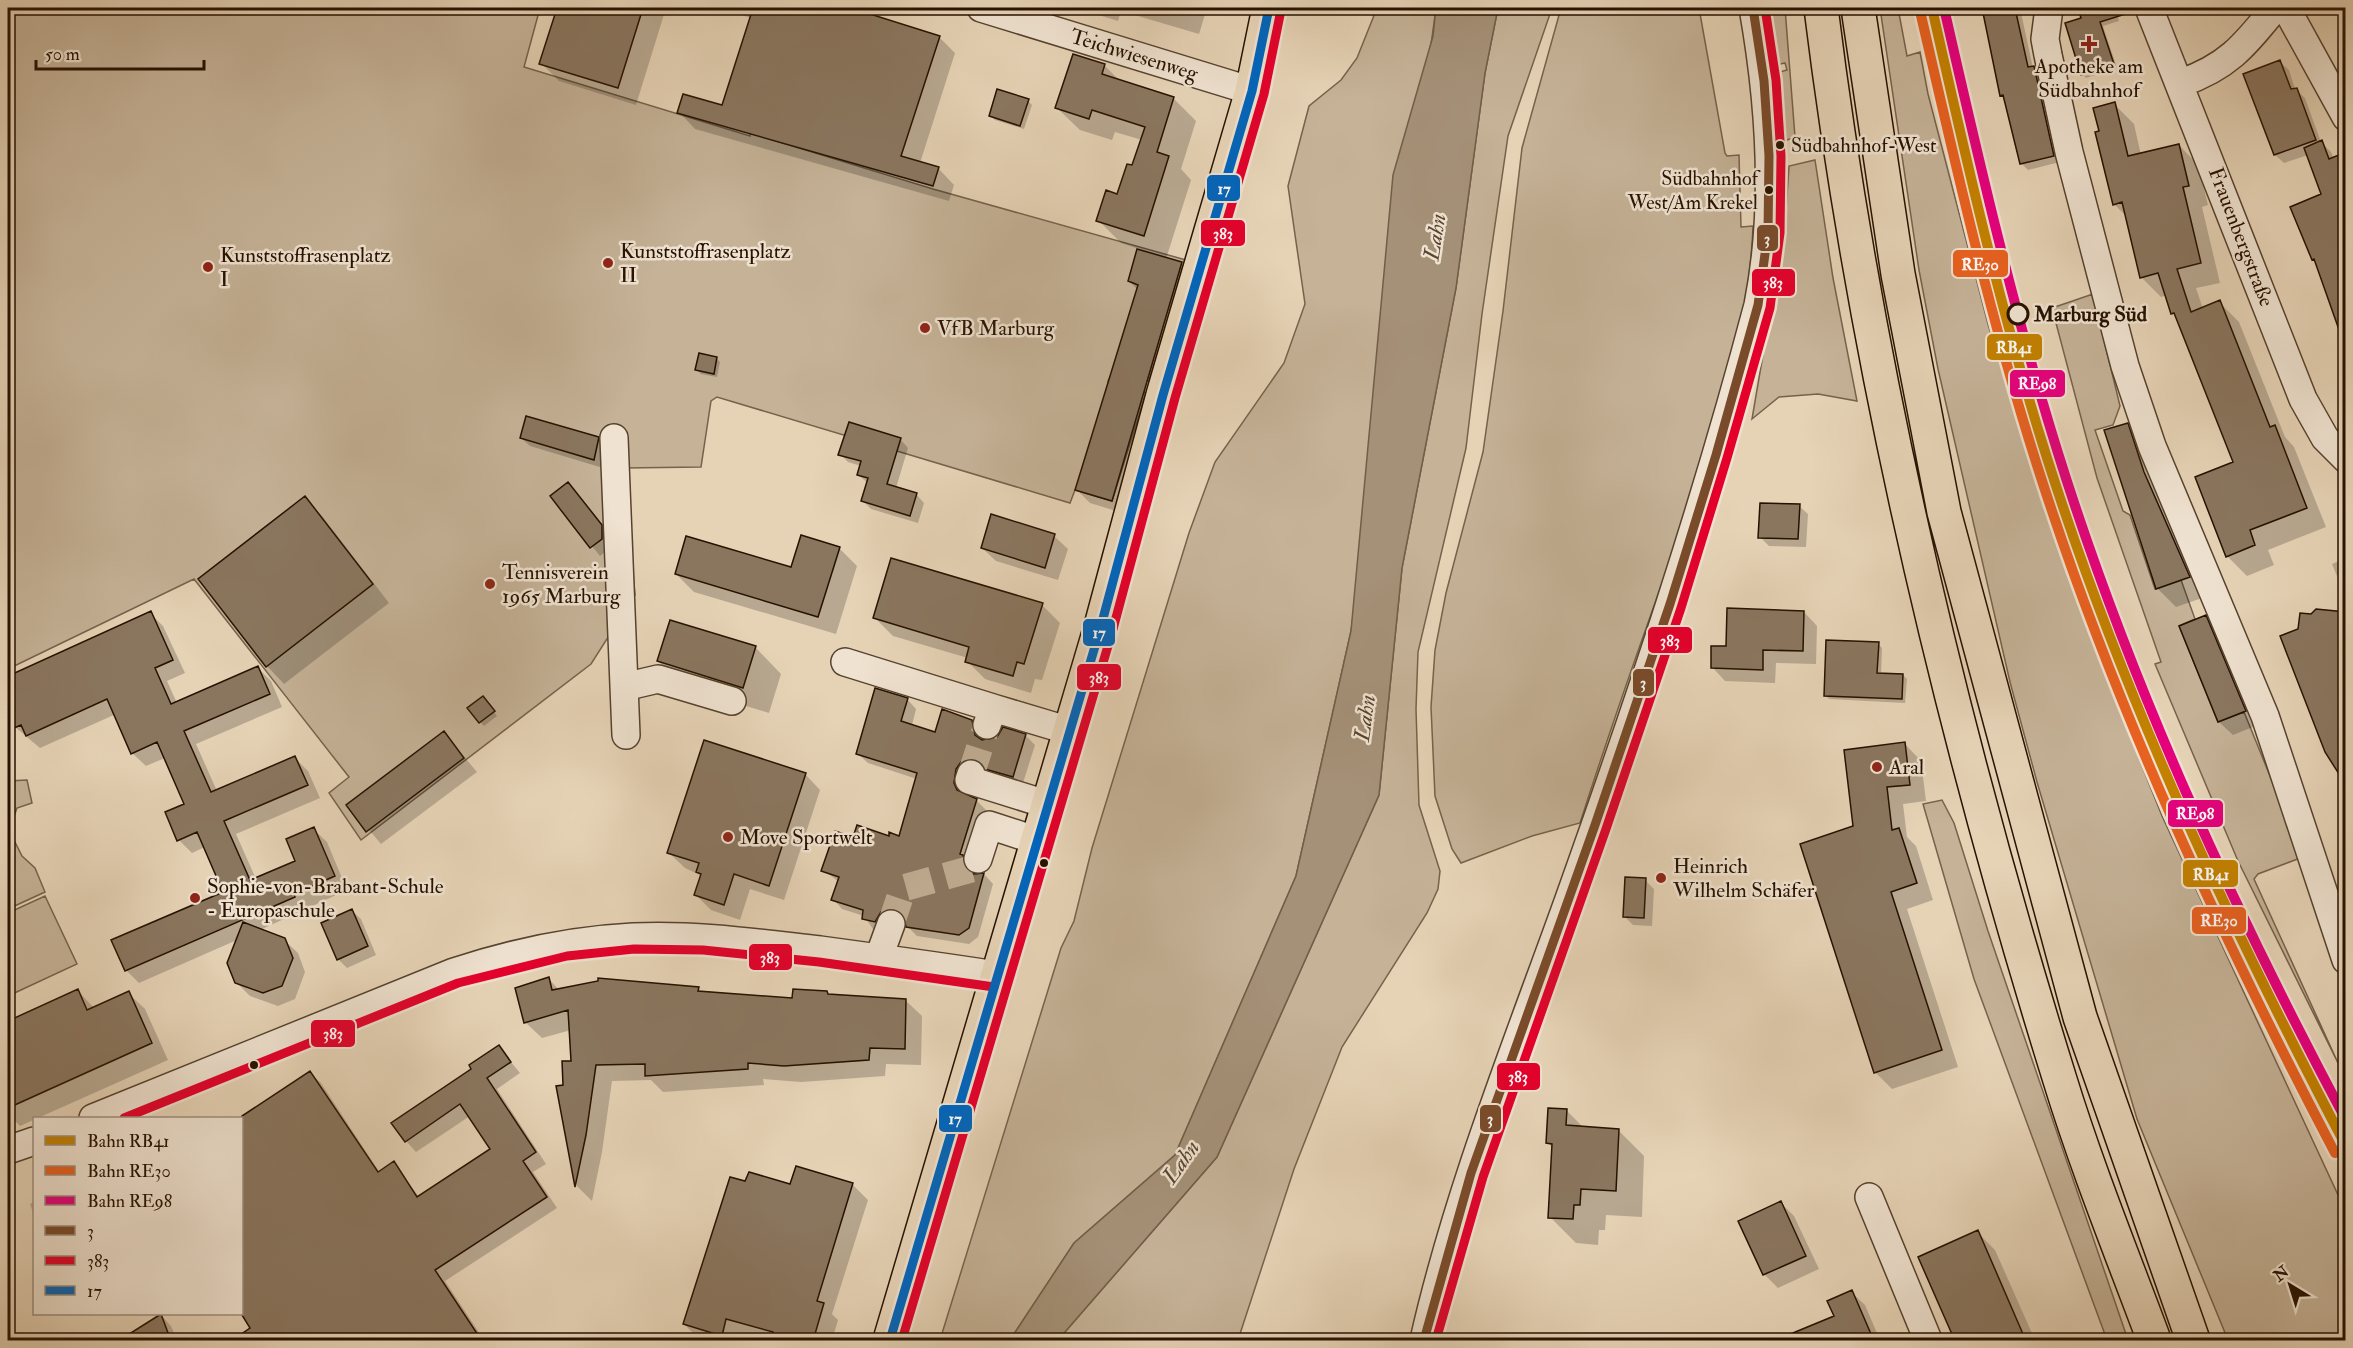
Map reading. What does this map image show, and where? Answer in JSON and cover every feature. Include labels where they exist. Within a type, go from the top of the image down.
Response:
[{"type":"main road","points":[[890,1341],[996,975],[1101,626],[1163,395],[1252,91],[1269,8]]},
{"type":"main road","points":[[1821,8],[1836,128],[1868,319],[1918,559],[1951,696],[2061,1083],[2154,1341]]},
{"type":"main road","points":[[1858,8],[1898,274],[1944,512],[2080,1017],[2193,1341]]},
{"type":"street","name":"Teichwiesenweg","points":[[981,8],[1252,91]]},
{"type":"street","points":[[1424,1341],[1477,1156],[1588,845],[1700,514],[1758,305],[1765,271],[1768,187],[1763,92],[1753,8]]},
{"type":"street","points":[[2049,8],[2045,39],[2048,55],[2125,366],[2152,446],[2265,716],[2346,960]]},
{"type":"street","name":"Frauenbergstraße","points":[[2149,8],[2181,83],[2303,399],[2325,438],[2346,459]]},
{"type":"street","points":[[2181,83],[2220,66],[2248,41],[2275,8]]},
{"type":"street","points":[[2286,8],[2346,117]]},
{"type":"street","points":[[614,438],[626,735]]},
{"type":"street","points":[[845,662],[990,717],[1070,731]]},
{"type":"street","points":[[624,687],[658,679],[732,701]]},
{"type":"street","points":[[971,774],[969,780],[1049,804]]},
{"type":"street","points":[[978,859],[989,825],[1038,841]]},
{"type":"street","points":[[879,957],[891,924]]},
{"type":"street","points":[[98,1117],[454,972],[498,958],[558,945],[631,937],[687,936],[879,957],[996,975]]},
{"type":"street","points":[[8,1150],[33,1141]]},
{"type":"street","points":[[1869,1197],[1928,1341]]},
{"type":"shaded area","points":[[8,8],[540,8],[524,67],[750,136],[750,133],[933,189],[1186,260],[1149,381],[1113,371],[1108,381],[1146,393],[1112,501],[1075,490],[1070,503],[717,397],[711,401],[701,467],[624,468],[635,595],[591,664],[361,840],[329,793],[349,777],[194,579],[8,669]]},
{"type":"shaded area","points":[[1377,8],[1436,8],[1351,631],[1296,876],[1175,1155],[1074,1243],[1010,1340],[940,1340],[1061,948],[1074,921],[1092,848],[1189,533],[1215,462],[1284,363],[1305,304],[1288,186],[1309,106],[1341,80],[1357,58]]},
{"type":"shaded area","points":[[1498,8],[1552,8],[1508,136],[1482,314],[1466,448],[1418,652],[1416,709],[1419,805],[1440,871],[1438,889],[1427,913],[1342,1047],[1294,1169],[1238,1340],[1058,1340],[1217,1157],[1379,795],[1402,568],[1456,288],[1485,73]]},
{"type":"shaded area","points":[[1561,8],[1699,8],[1725,153],[1727,156],[1739,155],[1741,227],[1753,226],[1750,269],[1735,352],[1713,435],[1580,823],[1532,836],[1461,863],[1452,849],[1435,796],[1431,707],[1435,650],[1446,593],[1483,452],[1503,311],[1522,148]]},
{"type":"shaded area","points":[[1766,8],[1785,8],[1795,137],[1782,142],[1776,73],[1787,70],[1785,63],[1776,65]]},
{"type":"shaded area","points":[[1880,8],[1898,8],[1907,56],[1920,52],[1928,94],[1988,324],[2040,493],[2092,641],[2162,816],[2345,1210],[2346,1323],[2341,1340],[2228,1340],[2137,1119],[2037,782],[2010,682],[1938,369],[1919,270]]},
{"type":"shaded area","points":[[1815,160],[1833,278],[1857,401],[1818,394],[1779,397],[1752,419],[1785,226],[1789,166]]},
{"type":"shaded area","points":[[2093,294],[2120,406],[2113,425],[2095,430],[2123,511],[2130,515],[2155,589],[2181,580],[2195,619],[2179,626],[2218,722],[2244,712],[2303,857],[2258,874],[2254,879],[2338,1063],[2238,861],[2155,664],[2161,662],[2097,478],[2052,308]]},
{"type":"shaded area","points":[[27,780],[32,803],[17,808],[12,822],[13,838],[22,856],[35,868],[45,892],[8,909],[8,781]]},
{"type":"shaded area","points":[[1942,800],[1954,823],[1988,931],[2128,1340],[2107,1340],[1974,979],[1923,804]]},
{"type":"shaded area","points":[[45,896],[77,964],[8,996],[8,913]]},
{"type":"water","name":"Lahn","points":[[1436,8],[1498,8],[1485,73],[1456,288],[1402,568],[1379,795],[1217,1157],[1058,1340],[1010,1340],[1074,1243],[1175,1155],[1296,876],[1351,631],[1393,175],[1433,36]]},
{"type":"building","points":[[557,8],[643,8],[618,88],[539,64]]},
{"type":"building","points":[[753,8],[851,8],[940,36],[901,156],[939,167],[933,186],[677,113],[683,94],[722,105]]},
{"type":"building","points":[[1982,8],[2015,8],[2028,67],[2034,66],[2054,156],[2020,164],[2003,95],[2000,96]]},
{"type":"building","name":"Apotheke am Südbahnhof","points":[[2078,8],[2132,8],[2132,12],[2100,22],[2114,64],[2081,75],[2065,23],[2081,18]]},
{"type":"building","points":[[1073,54],[1105,64],[1102,74],[1174,97],[1157,152],[1169,156],[1144,236],[1096,221],[1106,190],[1117,194],[1127,164],[1132,165],[1145,127],[1092,110],[1089,119],[1055,108]]},
{"type":"building","points":[[2280,60],[2291,89],[2297,88],[2316,140],[2274,155],[2243,74]]},
{"type":"building","points":[[997,89],[1029,99],[1020,126],[989,116]]},
{"type":"building","points":[[2115,102],[2128,156],[2179,144],[2189,186],[2183,187],[2201,263],[2177,269],[2191,312],[2220,300],[2270,427],[2275,425],[2307,508],[2250,530],[2255,545],[2226,557],[2195,477],[2233,462],[2174,313],[2171,314],[2158,273],[2140,278],[2122,202],[2113,205],[2095,132],[2099,131],[2093,108]]},
{"type":"building","points":[[2322,140],[2329,159],[2346,152],[2346,340],[2343,341],[2314,259],[2312,260],[2290,207],[2321,194],[2304,148]]},
{"type":"building","points":[[1137,249],[1182,262],[1112,501],[1075,490],[1138,285],[1128,281]]},
{"type":"building","points":[[699,353],[717,357],[714,374],[695,370]]},
{"type":"building","points":[[526,416],[599,437],[594,460],[520,438]]},
{"type":"building","points":[[849,422],[901,438],[887,484],[917,493],[910,516],[861,501],[868,478],[857,475],[861,461],[838,455]]},
{"type":"building","points":[[2128,423],[2144,472],[2190,577],[2156,589],[2104,430]]},
{"type":"building","points":[[568,482],[602,525],[602,539],[590,548],[550,496]]},
{"type":"building","points":[[305,496],[373,584],[266,667],[198,579]]},
{"type":"building","points":[[1760,503],[1800,504],[1798,539],[1758,538]]},
{"type":"building","points":[[991,514],[1055,534],[1045,568],[981,548]]},
{"type":"building","points":[[801,535],[840,547],[818,617],[675,574],[686,536],[791,567]]},
{"type":"building","points":[[891,558],[1043,603],[1024,664],[1017,662],[1013,676],[965,662],[969,647],[873,618]]},
{"type":"building","points":[[1727,608],[1804,611],[1803,651],[1763,650],[1763,670],[1711,668],[1711,646],[1726,646]]},
{"type":"building","points":[[2316,609],[2346,612],[2346,785],[2325,752],[2280,636],[2298,629],[2300,613],[2311,614]]},
{"type":"building","points":[[151,611],[173,660],[155,668],[171,704],[258,666],[270,694],[184,731],[211,792],[295,756],[308,785],[224,821],[250,880],[295,861],[286,839],[314,827],[335,876],[294,894],[295,897],[125,971],[111,940],[223,892],[197,832],[177,841],[165,812],[184,804],[157,742],[131,754],[107,699],[26,736],[21,725],[14,728],[8,714],[8,676]]},
{"type":"building","points":[[2206,615],[2246,711],[2218,722],[2179,626]]},
{"type":"building","points":[[670,620],[756,646],[743,688],[657,661]]},
{"type":"building","name":"Aral","points":[[1826,640],[1879,642],[1877,673],[1903,674],[1902,699],[1824,696]]},
{"type":"building","points":[[875,688],[908,698],[901,721],[935,732],[942,709],[972,720],[975,735],[982,740],[997,737],[1003,727],[1026,734],[1013,777],[985,769],[975,759],[961,762],[956,769],[954,783],[957,790],[977,799],[960,854],[963,855],[967,870],[974,874],[984,873],[969,928],[959,935],[906,927],[903,914],[896,909],[881,912],[875,922],[862,919],[863,910],[831,900],[839,877],[821,871],[835,831],[853,837],[857,825],[889,836],[889,832],[899,836],[917,773],[856,754]]},
{"type":"building","points":[[483,696],[495,711],[479,723],[467,708]]},
{"type":"building","points":[[444,731],[464,758],[366,832],[346,805]]},
{"type":"building","points":[[704,740],[806,773],[769,886],[734,874],[724,905],[694,895],[701,874],[696,872],[699,863],[667,853]]},
{"type":"building","points":[[1905,742],[1910,785],[1887,787],[1892,830],[1899,828],[1917,883],[1891,892],[1942,1050],[1874,1073],[1800,844],[1853,826],[1844,750]]},
{"type":"building","points":[[1625,877],[1646,878],[1644,918],[1623,917]]},
{"type":"building","points":[[352,909],[368,946],[337,960],[321,923]]},
{"type":"building","points":[[243,922],[285,938],[293,958],[282,986],[263,993],[235,983],[227,963]]},
{"type":"building","points":[[549,977],[552,990],[598,981],[598,978],[699,987],[698,991],[792,998],[793,989],[827,991],[828,994],[906,999],[905,1049],[870,1048],[869,1060],[784,1066],[748,1063],[748,1069],[645,1076],[645,1064],[596,1065],[586,1135],[575,1187],[556,1086],[563,1085],[562,1061],[571,1061],[568,1010],[524,1023],[515,988]]},
{"type":"building","points":[[78,989],[87,1010],[129,991],[152,1043],[8,1108],[8,1021]]},
{"type":"building","points":[[499,1045],[511,1062],[487,1078],[536,1152],[523,1161],[547,1197],[435,1270],[482,1341],[231,1341],[250,1328],[242,1315],[242,1116],[310,1071],[378,1172],[394,1161],[417,1197],[490,1149],[460,1104],[405,1142],[391,1123],[471,1069],[469,1065]]},
{"type":"building","points":[[1548,1108],[1567,1109],[1566,1125],[1619,1129],[1616,1191],[1581,1189],[1580,1205],[1574,1205],[1573,1219],[1548,1218],[1552,1144],[1546,1143]]},
{"type":"building","points":[[796,1166],[853,1183],[817,1301],[824,1303],[813,1341],[770,1341],[773,1332],[726,1319],[722,1336],[683,1324],[730,1177],[745,1181],[749,1172],[790,1184]]},
{"type":"building","points":[[1781,1201],[1806,1256],[1763,1275],[1738,1221]]},
{"type":"building","points":[[1978,1230],[2026,1341],[1955,1341],[1918,1257]]},
{"type":"building","points":[[1852,1290],[1874,1341],[1776,1340],[1834,1316],[1827,1301]]},
{"type":"building","points":[[161,1315],[171,1341],[118,1341]]},
{"type":"tunnel","points":[[971,774],[987,725]]},
{"type":"tunnel","points":[[891,924],[903,888],[975,868],[978,859]]},
{"type":"rail line","name":"RB41","points":[[1932,8],[1971,178],[2014,346],[2047,458],[2109,635],[2144,722],[2220,894],[2346,1146]]},
{"type":"rail line","name":"RE98","points":[[1944,8],[1983,176],[2041,398],[2086,539],[2117,625],[2186,793],[2224,876],[2346,1120]]},
{"type":"rail line","name":"RE30","points":[[1920,11],[2003,350],[2036,462],[2098,640],[2170,814],[2209,900],[2335,1153]]},
{"type":"transit line","name":"17","points":[[890,1340],[1101,626],[1163,395],[1252,91],[1269,8]]},
{"type":"transit line","name":"3","points":[[1424,1340],[1471,1173],[1595,825],[1670,604],[1716,455],[1758,305],[1768,232],[1769,156],[1764,81],[1753,8]]},
{"type":"transit line","name":"383","points":[[1436,1340],[1483,1177],[1681,608],[1770,308],[1780,233],[1781,156],[1776,80],[1765,8]]},
{"type":"transit line","name":"383","points":[[902,1340],[1113,629],[1175,398],[1264,94],[1281,10]]},
{"type":"transit line","name":"383","points":[[126,1117],[458,983],[567,956],[634,949],[703,950],[819,962],[994,987]]},
{"type":"place","name":"Apotheke am Südbahnhof","points":[[2089,44]]},
{"type":"place","name":"Südbahnhof-West","points":[[1780,145]]},
{"type":"place","name":"Südbahnhof West/Am Krekel","points":[[1769,190]]},
{"type":"place","name":"Kunststoffrasenplatz II","points":[[608,263]]},
{"type":"place","name":"Kunststoffrasenplatz I","points":[[208,267]]},
{"type":"place","name":"Marburg Süd","points":[[2018,314]]},
{"type":"place","name":"VfB Marburg","points":[[925,328]]},
{"type":"place","name":"Tennisverein 1965 Marburg","points":[[490,584]]},
{"type":"place","name":"Aral","points":[[1877,767]]},
{"type":"place","name":"Move Sportwelt","points":[[728,837]]},
{"type":"place","name":"Heinrich Wilhelm Schäfer","points":[[1661,878]]},
{"type":"place","name":"Sophie-von-Brabant-Schule - Europaschule","points":[[195,898]]}]
